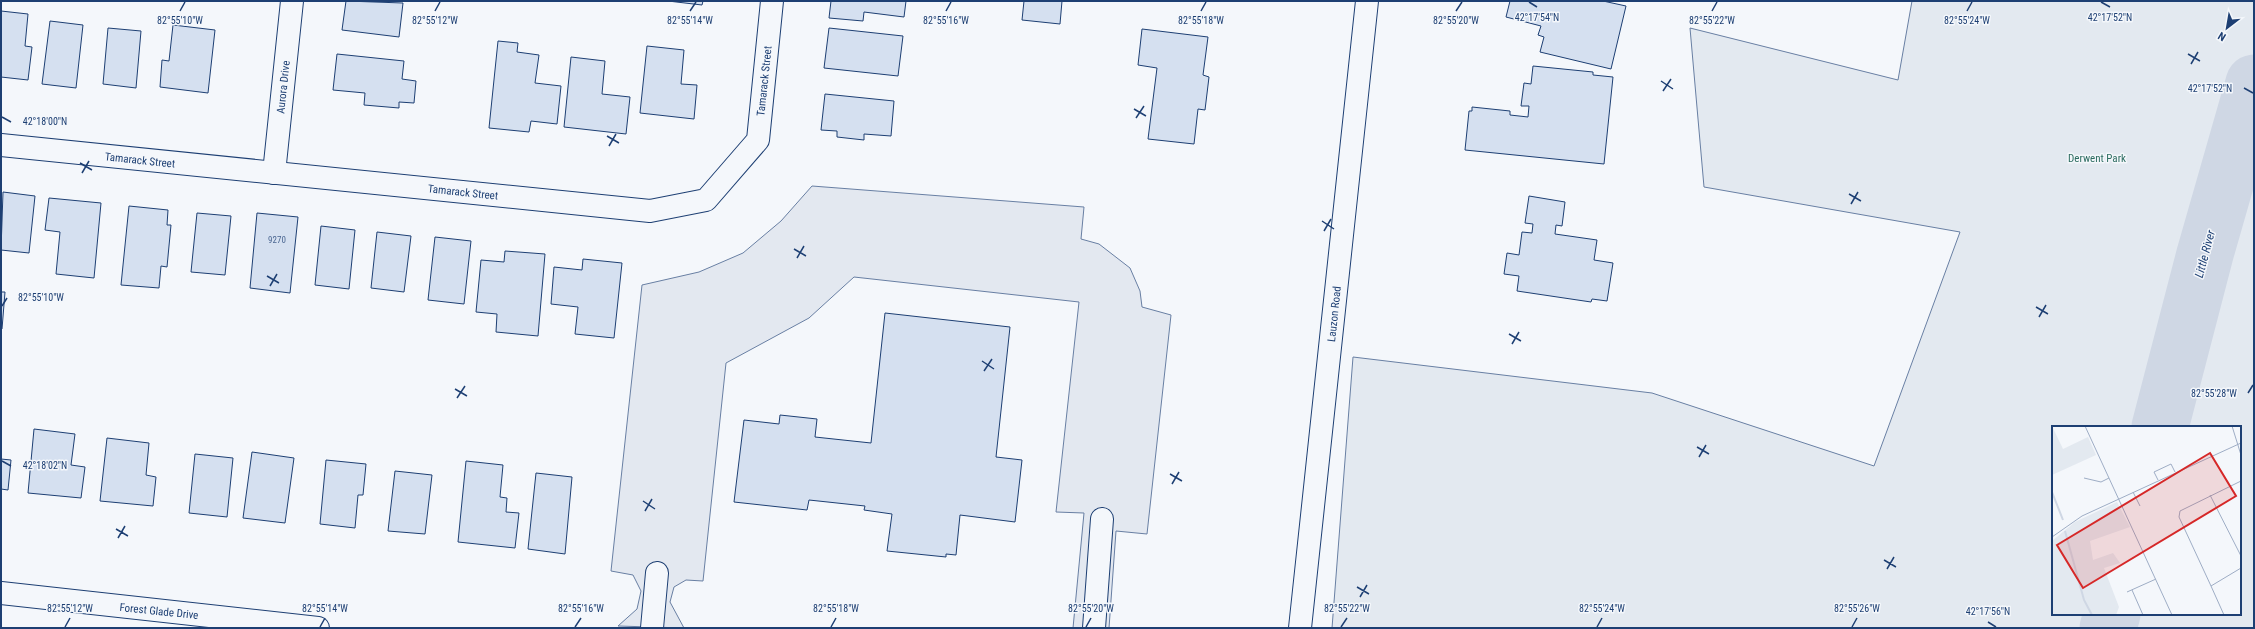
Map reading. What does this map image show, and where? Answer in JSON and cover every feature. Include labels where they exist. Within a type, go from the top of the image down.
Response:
[{"type":"street","name":"Aurora Drive","points":[[274,173],[292,1]]},
{"type":"street","name":"Tamarack Street","points":[[1,145],[650,211],[706,200],[758,140],[772,1]]},
{"type":"street","name":"Lauzon Road","points":[[1300,628],[1367,1]]},
{"type":"street","points":[[1094,628],[1102,519]]},
{"type":"street","points":[[652,628],[657,573]]},
{"type":"street","name":"Forest Glade Drive","points":[[1,593],[318,628]]},
{"type":"green space","name":"Derwent Park","points":[[1912,1],[2254,1],[2254,628],[1332,628],[1353,357],[1652,393],[1874,466],[1960,232],[1704,187],[1690,28],[1898,80]]},
{"type":"shaded area","points":[[812,186],[1084,207],[1081,239],[1099,244],[1130,268],[1140,291],[1142,307],[1171,315],[1147,534],[1116,531],[1109,628],[1073,628],[1084,513],[1056,512],[1079,302],[854,277],[809,318],[726,363],[703,581],[686,580],[674,587],[670,602],[684,628],[618,626],[637,609],[641,591],[633,575],[611,571],[642,285],[699,272],[743,253],[781,221]]},
{"type":"building","points":[[346,1],[403,3],[399,37],[342,30]]},
{"type":"building","points":[[668,1],[703,1],[702,5]]},
{"type":"building","points":[[831,1],[906,1],[904,17],[864,12],[863,21],[829,18]]},
{"type":"building","points":[[1024,1],[1062,1],[1060,24],[1022,20]]},
{"type":"building","points":[[1510,1],[1603,1],[1626,6],[1611,69],[1540,52],[1544,37],[1538,35],[1541,26],[1506,17]]},
{"type":"building","points":[[1,11],[28,14],[25,46],[32,47],[28,80],[1,77]]},
{"type":"building","points":[[50,21],[83,25],[76,88],[42,84]]},
{"type":"building","points":[[173,25],[215,30],[208,93],[160,87],[162,60],[169,61]]},
{"type":"building","points":[[108,28],[141,31],[136,88],[103,84]]},
{"type":"building","points":[[829,28],[903,36],[898,76],[824,68]]},
{"type":"building","points":[[1142,29],[1208,37],[1203,75],[1209,77],[1205,110],[1198,109],[1194,144],[1148,139],[1157,68],[1138,65]]},
{"type":"building","points":[[498,41],[518,43],[517,52],[539,55],[535,83],[561,86],[557,124],[531,121],[529,132],[489,128]]},
{"type":"building","points":[[647,46],[684,50],[681,84],[697,85],[694,119],[640,113]]},
{"type":"building","points":[[337,54],[404,61],[402,79],[416,81],[414,103],[399,102],[399,108],[364,105],[365,93],[333,90]]},
{"type":"building","points":[[571,57],[605,61],[602,94],[630,97],[626,134],[564,127]]},
{"type":"building","points":[[1533,66],[1593,72],[1593,75],[1613,77],[1604,164],[1465,150],[1469,111],[1472,111],[1472,107],[1510,111],[1510,115],[1528,117],[1529,106],[1521,106],[1524,83],[1531,84]]},
{"type":"building","points":[[825,94],[894,101],[891,136],[864,134],[864,140],[837,137],[837,131],[821,130]]},
{"type":"building","points":[[3,192],[35,196],[29,253],[1,250]]},
{"type":"building","points":[[1529,196],[1565,202],[1562,226],[1556,225],[1555,234],[1597,240],[1594,260],[1613,263],[1607,301],[1592,299],[1591,302],[1517,291],[1519,276],[1504,274],[1507,253],[1519,255],[1522,232],[1532,233],[1533,224],[1525,223]]},
{"type":"building","points":[[49,198],[101,203],[94,278],[56,274],[60,232],[45,230]]},
{"type":"building","points":[[129,206],[168,210],[167,225],[171,225],[167,267],[161,266],[159,288],[121,285]]},
{"type":"building","points":[[197,213],[231,216],[225,275],[191,272]]},
{"type":"building","points":[[257,213],[298,217],[290,293],[250,288]]},
{"type":"building","points":[[321,226],[355,230],[349,289],[315,285]]},
{"type":"building","points":[[377,232],[411,236],[404,292],[371,288]]},
{"type":"building","points":[[435,237],[471,241],[464,304],[428,300]]},
{"type":"building","points":[[505,251],[545,254],[538,336],[496,332],[497,314],[476,312],[481,260],[504,262]]},
{"type":"building","points":[[583,259],[622,263],[614,338],[575,334],[578,307],[551,304],[554,267],[582,270]]},
{"type":"building","points":[[1,292],[5,292],[2,329],[1,329]]},
{"type":"building","points":[[885,313],[1010,327],[996,457],[1022,460],[1015,522],[960,515],[956,555],[946,554],[946,557],[887,551],[892,514],[864,510],[865,506],[809,500],[807,510],[734,502],[744,420],[779,424],[780,415],[817,419],[815,437],[871,443]]},
{"type":"building","points":[[34,429],[75,434],[71,465],[85,467],[81,498],[28,493]]},
{"type":"building","points":[[107,438],[149,443],[146,475],[156,477],[153,506],[100,501]]},
{"type":"building","points":[[252,452],[294,458],[285,523],[243,518]]},
{"type":"building","points":[[195,454],[233,458],[227,517],[189,513]]},
{"type":"building","points":[[1,459],[11,460],[8,490],[1,489]]},
{"type":"building","points":[[326,460],[366,464],[363,495],[358,495],[355,528],[320,524]]},
{"type":"building","points":[[466,461],[503,465],[500,497],[507,498],[506,512],[519,513],[515,548],[458,542]]},
{"type":"building","points":[[395,471],[432,475],[425,534],[388,531]]},
{"type":"building","points":[[536,473],[572,477],[565,554],[528,549]]},
{"type":"waterway","name":"Little River","points":[[2160,426],[2205,254],[2254,83]]},
{"type":"waterway","name":"Little River","points":[[2108,628],[2112,615]]}]
